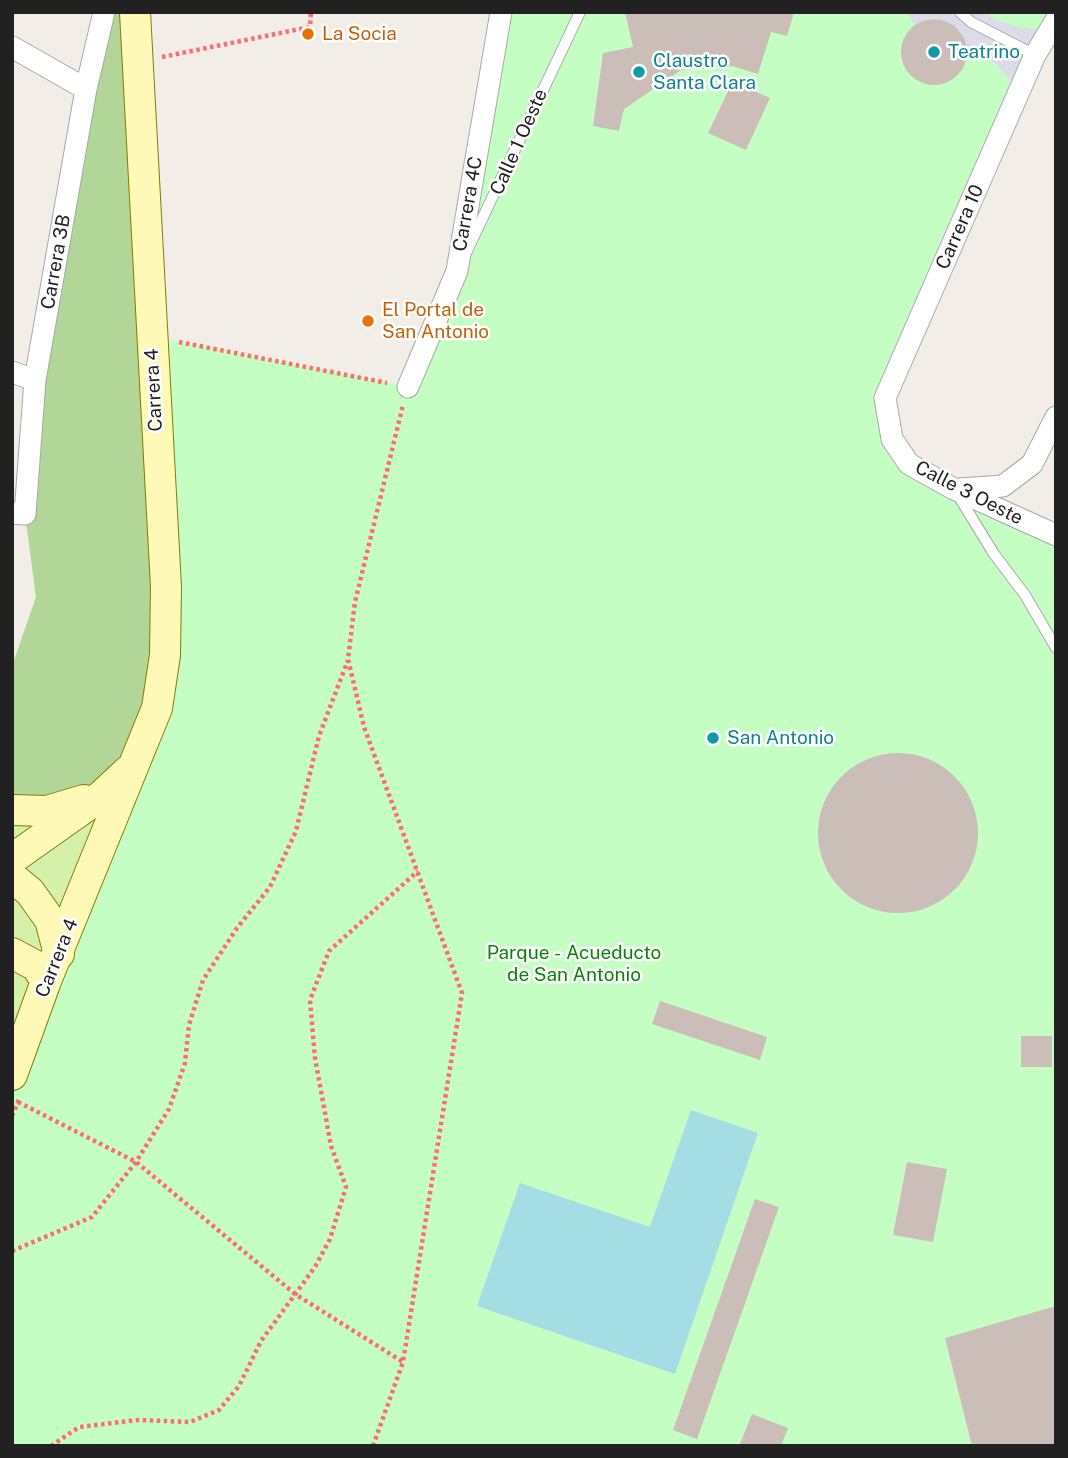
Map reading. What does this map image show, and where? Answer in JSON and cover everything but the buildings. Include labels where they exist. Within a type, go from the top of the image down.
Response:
[{"type":"main road","name":"Carrera 4","points":[[15,1088],[52,968],[157,708],[165,654],[166,587],[135,12]]},
{"type":"main road","name":"Carrera 4","points":[[12,859],[101,796],[136,764]]},
{"type":"main road","points":[[12,810],[47,811],[101,796]]},
{"type":"main road","points":[[12,877],[30,891],[50,920],[52,968],[36,966],[12,954]]},
{"type":"street","name":"Carrera 3B","points":[[18,513],[35,380],[86,89],[104,12]]},
{"type":"street","name":"Carrera 4C","points":[[408,387],[457,271],[501,12]]},
{"type":"street","name":"Carrera 10","points":[[892,439],[885,398],[1035,55],[1056,20]]},
{"type":"street","points":[[12,47],[86,89]]},
{"type":"street","points":[[12,372],[35,380]]},
{"type":"street","points":[[954,489],[1003,486],[1032,464],[1056,417]]},
{"type":"street","name":"Calle 3 Oeste","points":[[892,439],[909,464],[954,489],[1056,535]]},
{"type":"lane","name":"Calle 1 Oeste","points":[[457,271],[487,214],[580,12]]},
{"type":"lane","points":[[960,12],[971,22],[1035,55]]},
{"type":"lane","points":[[954,489],[1056,648]]},
{"type":"path","points":[[155,59],[310,27],[311,12]]},
{"type":"path","points":[[12,1251],[92,1217],[136,1162],[169,1109],[185,1063],[189,1025],[203,980],[237,928],[270,887],[296,831],[319,736],[348,659],[357,590],[408,387],[151,336]]},
{"type":"path","points":[[348,659],[365,727],[463,993],[403,1362],[373,1446]]},
{"type":"path","points":[[51,1446],[79,1427],[138,1420],[190,1422],[219,1410],[239,1386],[261,1341],[315,1267],[330,1239],[346,1187],[331,1146],[315,1058],[310,1000],[329,951],[418,871]]},
{"type":"path","points":[[15,1088],[136,1162],[295,1294],[403,1362]]},
{"type":"green space","points":[[104,12],[135,12],[157,708],[101,796],[12,810],[12,666],[36,597],[25,514],[35,380]]},
{"type":"green space","name":"Parque - Acueducto de San Antonio","points":[[501,12],[1056,12],[885,398],[909,464],[1056,535],[1056,1446],[12,1446],[12,1075],[157,708],[151,336],[408,386],[457,271]]},
{"type":"green space","points":[[136,764],[12,1075],[12,810]]},
{"type":"shaded area","points":[[906,12],[986,12],[994,19],[1018,27],[1049,31],[1020,92],[995,63],[968,50],[962,33],[949,22],[932,18],[915,24]]},
{"type":"water","points":[[691,1110],[758,1133],[675,1374],[477,1306],[520,1183],[650,1227]]},
{"type":"place","name":"La Socia","points":[[308,34]]},
{"type":"place","name":"Teatrino","points":[[934,52]]},
{"type":"place","name":"Claustro Santa Clara","points":[[639,72]]},
{"type":"place","name":"El Portal de San Antonio","points":[[368,321]]},
{"type":"place","name":"San Antonio","points":[[713,738]]}]
